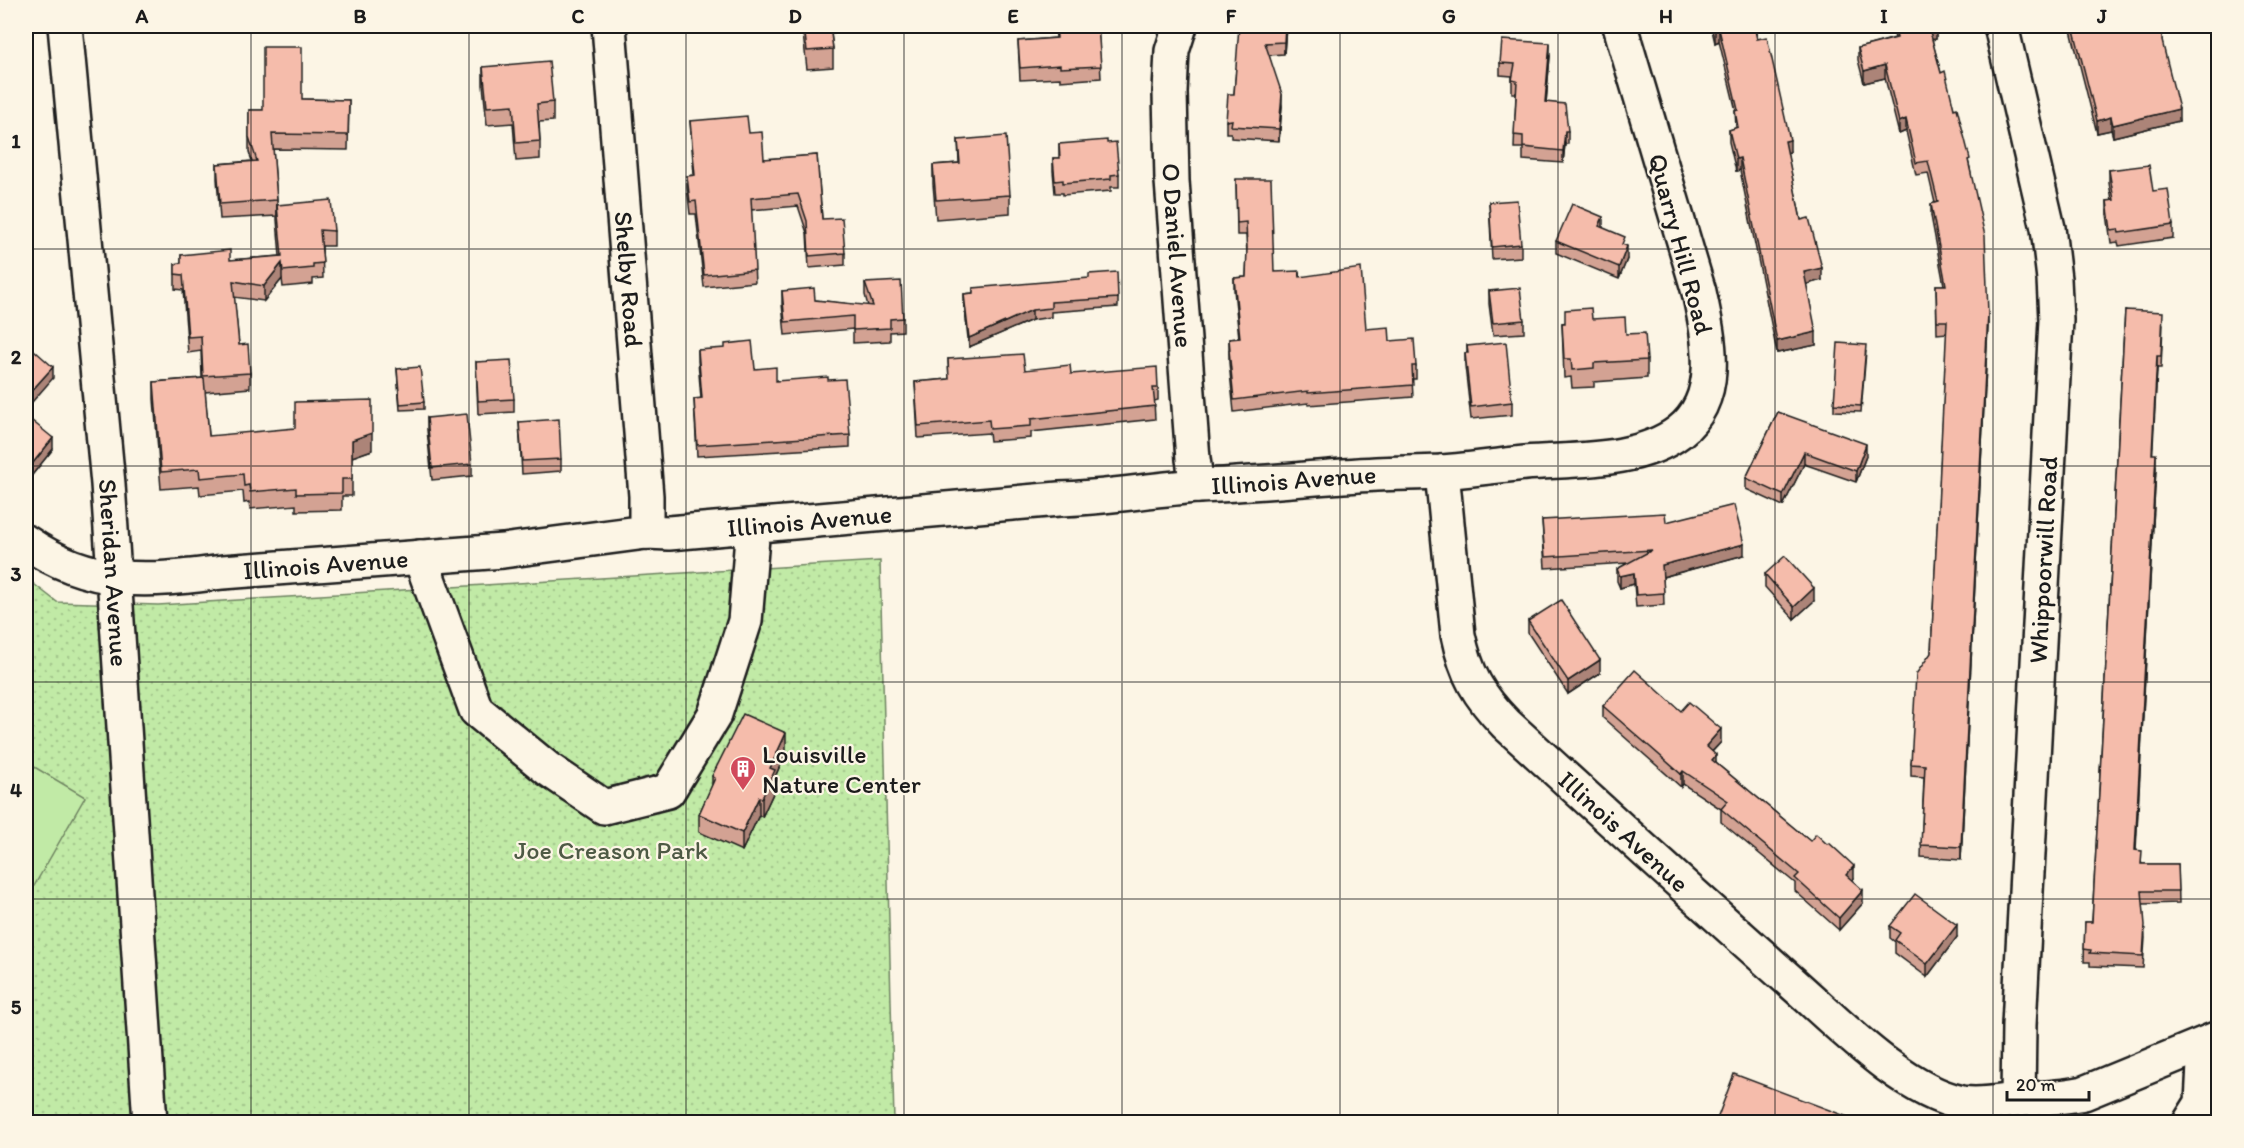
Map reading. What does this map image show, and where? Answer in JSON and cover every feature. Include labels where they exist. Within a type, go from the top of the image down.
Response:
[{"type":"street","name":"Sheridan Avenue","points":[[65,26],[108,483],[150,1122]]},
{"type":"street","name":"Shelby Road","points":[[609,26],[646,496],[646,532]]},
{"type":"street","name":"O Daniel Avenue","points":[[1180,26],[1172,51],[1170,92],[1172,181],[1192,459],[1197,486]]},
{"type":"street","name":"Quarry Hill Road","points":[[1442,472],[1606,457],[1657,445],[1680,431],[1695,415],[1706,391],[1710,364],[1707,328],[1699,292],[1620,26]]},
{"type":"street","name":"Whippoorwill Road","points":[[2001,26],[2048,228],[2056,320],[2019,1025],[2018,1100]]},
{"type":"street","name":"Illinois Avenue","points":[[26,542],[67,566],[86,573],[134,579],[188,577],[223,572],[503,551],[646,532],[669,533],[1059,498],[1095,498],[1197,486],[1375,474],[1442,472],[1458,635],[1463,660],[1473,683],[1486,703],[1725,924],[1860,1042],[1901,1074],[1932,1092],[1962,1103],[1983,1104],[2068,1097],[2084,1094],[2212,1041]]},
{"type":"street","points":[[420,557],[476,710],[548,769],[604,807],[668,791],[715,714],[745,621],[753,526]]},
{"type":"street","points":[[2190,1122],[2202,1103],[2212,1041]]},
{"type":"green space","name":"Joe Creason Park","points":[[880,561],[894,1122],[26,1122],[26,578],[57,602],[158,605]]},
{"type":"green space","points":[[26,762],[85,797],[26,900]]},
{"type":"building","points":[[804,26],[830,26],[833,49],[807,51]]},
{"type":"building","points":[[1056,26],[1098,26],[1101,66],[1060,68],[1060,65],[1020,68],[1018,41],[1057,38]]},
{"type":"building","points":[[1239,26],[1285,26],[1284,42],[1265,43],[1282,94],[1279,129],[1231,126],[1232,120],[1226,121],[1228,94],[1234,94]]},
{"type":"building","points":[[1714,26],[1754,26],[1757,39],[1767,37],[1790,140],[1785,141],[1801,220],[1809,218],[1822,268],[1804,272],[1816,332],[1777,341],[1740,158],[1736,159],[1729,130],[1738,127],[1735,111],[1738,110],[1719,29],[1715,30]]},
{"type":"building","points":[[1894,26],[1936,27],[1929,28],[1941,73],[1945,71],[1954,109],[1957,108],[1970,159],[1968,160],[1985,236],[1988,313],[1961,847],[1921,845],[1925,765],[1911,764],[1916,674],[1931,653],[1947,321],[1937,321],[1936,285],[1946,285],[1931,204],[1938,202],[1928,161],[1916,163],[1906,119],[1899,122],[1885,65],[1864,71],[1858,48],[1897,38]]},
{"type":"building","points":[[2073,26],[2162,26],[2162,41],[2179,109],[2113,125],[2111,117],[2097,121]]},
{"type":"building","points":[[1502,40],[1550,43],[1545,102],[1565,104],[1568,131],[1565,131],[1563,151],[1523,147],[1523,136],[1514,135],[1517,81],[1512,80],[1515,64],[1500,63]]},
{"type":"building","points":[[263,47],[302,47],[302,99],[349,100],[348,135],[272,134],[277,200],[220,204],[217,164],[257,161],[249,137],[249,110],[263,110]]},
{"type":"building","points":[[549,61],[553,102],[537,104],[540,141],[516,143],[513,105],[487,107],[483,67]]},
{"type":"building","points":[[747,116],[749,133],[762,132],[764,159],[817,155],[822,219],[842,218],[845,253],[809,256],[807,221],[798,194],[751,198],[755,270],[704,275],[696,201],[690,202],[687,176],[695,175],[690,121]]},
{"type":"building","points":[[1006,136],[1010,195],[936,200],[933,165],[960,163],[958,140]]},
{"type":"building","points":[[1107,140],[1107,143],[1116,142],[1119,174],[1111,175],[1111,179],[1063,183],[1063,180],[1055,181],[1053,158],[1060,158],[1059,144]]},
{"type":"building","points":[[2149,165],[2153,191],[2168,189],[2173,225],[2119,233],[2118,229],[2111,230],[2107,201],[2114,200],[2109,170]]},
{"type":"building","points":[[1236,179],[1271,179],[1274,272],[1299,271],[1300,277],[1361,268],[1366,329],[1389,327],[1390,341],[1414,339],[1416,366],[1412,366],[1413,385],[1308,393],[1308,391],[1234,400],[1229,339],[1240,338],[1234,278],[1246,277],[1247,248],[1246,222],[1237,223]]},
{"type":"building","points":[[331,200],[334,231],[320,230],[323,263],[313,264],[313,268],[283,271],[282,263],[264,286],[233,281],[239,345],[248,344],[250,373],[203,376],[201,336],[188,337],[183,275],[175,274],[175,264],[181,263],[181,255],[230,250],[230,260],[282,256],[277,205]]},
{"type":"building","points":[[1517,200],[1521,244],[1492,247],[1489,202]]},
{"type":"building","points":[[1572,204],[1603,217],[1599,226],[1625,237],[1622,244],[1627,246],[1619,267],[1556,241]]},
{"type":"building","points":[[1117,272],[1118,298],[1051,302],[1051,308],[1032,310],[969,338],[964,294],[973,293],[973,288],[1089,278],[1089,274]]},
{"type":"building","points":[[901,281],[903,318],[890,319],[890,328],[853,330],[853,316],[785,322],[782,291],[814,288],[815,300],[873,306],[865,283]]},
{"type":"building","points":[[1520,288],[1524,320],[1493,323],[1489,291]]},
{"type":"building","points":[[1591,308],[1592,319],[1625,317],[1626,334],[1645,333],[1647,360],[1594,363],[1594,368],[1572,370],[1571,359],[1564,359],[1562,323],[1565,323],[1565,310]]},
{"type":"building","points":[[2125,310],[2163,312],[2161,356],[2157,356],[2152,454],[2156,454],[2135,850],[2142,851],[2141,864],[2178,864],[2179,891],[2142,891],[2145,925],[2143,956],[2090,953],[2091,950],[2084,949],[2085,922],[2092,922]]},
{"type":"building","points":[[752,341],[755,369],[776,367],[776,381],[828,377],[828,380],[845,379],[850,435],[697,445],[694,399],[702,398],[698,350],[725,348],[725,344]]},
{"type":"building","points":[[1506,342],[1512,402],[1471,407],[1465,353],[1468,353],[1467,346]]},
{"type":"building","points":[[26,343],[53,367],[26,397]]},
{"type":"building","points":[[1838,343],[1866,345],[1861,406],[1834,404]]},
{"type":"building","points":[[1023,354],[1025,370],[1070,365],[1071,374],[1157,367],[1158,388],[1153,388],[1155,406],[1031,419],[1031,426],[990,429],[989,420],[918,426],[915,382],[949,379],[948,359]]},
{"type":"building","points":[[511,360],[514,399],[478,401],[476,362]]},
{"type":"building","points":[[420,367],[424,402],[400,404],[397,369]]},
{"type":"building","points":[[204,378],[209,436],[295,428],[295,402],[372,400],[372,433],[352,440],[352,479],[342,479],[342,493],[296,494],[296,488],[250,492],[249,485],[244,486],[243,474],[200,478],[199,469],[161,472],[154,382]]},
{"type":"building","points":[[1778,412],[1866,444],[1856,471],[1804,452],[1783,495],[1746,478]]},
{"type":"building","points":[[467,414],[472,464],[432,468],[427,418]]},
{"type":"building","points":[[26,416],[53,438],[28,469],[26,467]]},
{"type":"building","points":[[559,419],[561,459],[522,461],[519,422]]},
{"type":"building","points":[[1734,505],[1744,544],[1662,565],[1664,593],[1636,595],[1634,573],[1620,576],[1617,569],[1652,550],[1545,557],[1542,520],[1665,513],[1666,522]]},
{"type":"building","points":[[1785,556],[1814,588],[1794,607],[1765,574]]},
{"type":"building","points":[[1561,600],[1600,660],[1568,681],[1528,621]]},
{"type":"building","points":[[1635,670],[1681,711],[1689,702],[1721,729],[1706,746],[1716,755],[1712,760],[1810,841],[1816,834],[1854,866],[1846,875],[1863,890],[1839,918],[1795,878],[1799,874],[1721,809],[1728,801],[1683,771],[1681,774],[1603,706]]},
{"type":"building","name":"Louisville Nature Center","points":[[743,714],[786,733],[770,768],[775,770],[742,833],[699,814],[715,778],[712,776]]},
{"type":"building","points":[[1915,894],[1957,925],[1927,964],[1895,940],[1900,933],[1890,926]]},
{"type":"building","points":[[1734,1074],[1861,1122],[1716,1122]]},
{"type":"place","name":"Louisville Nature Center","points":[[743,792]]}]
